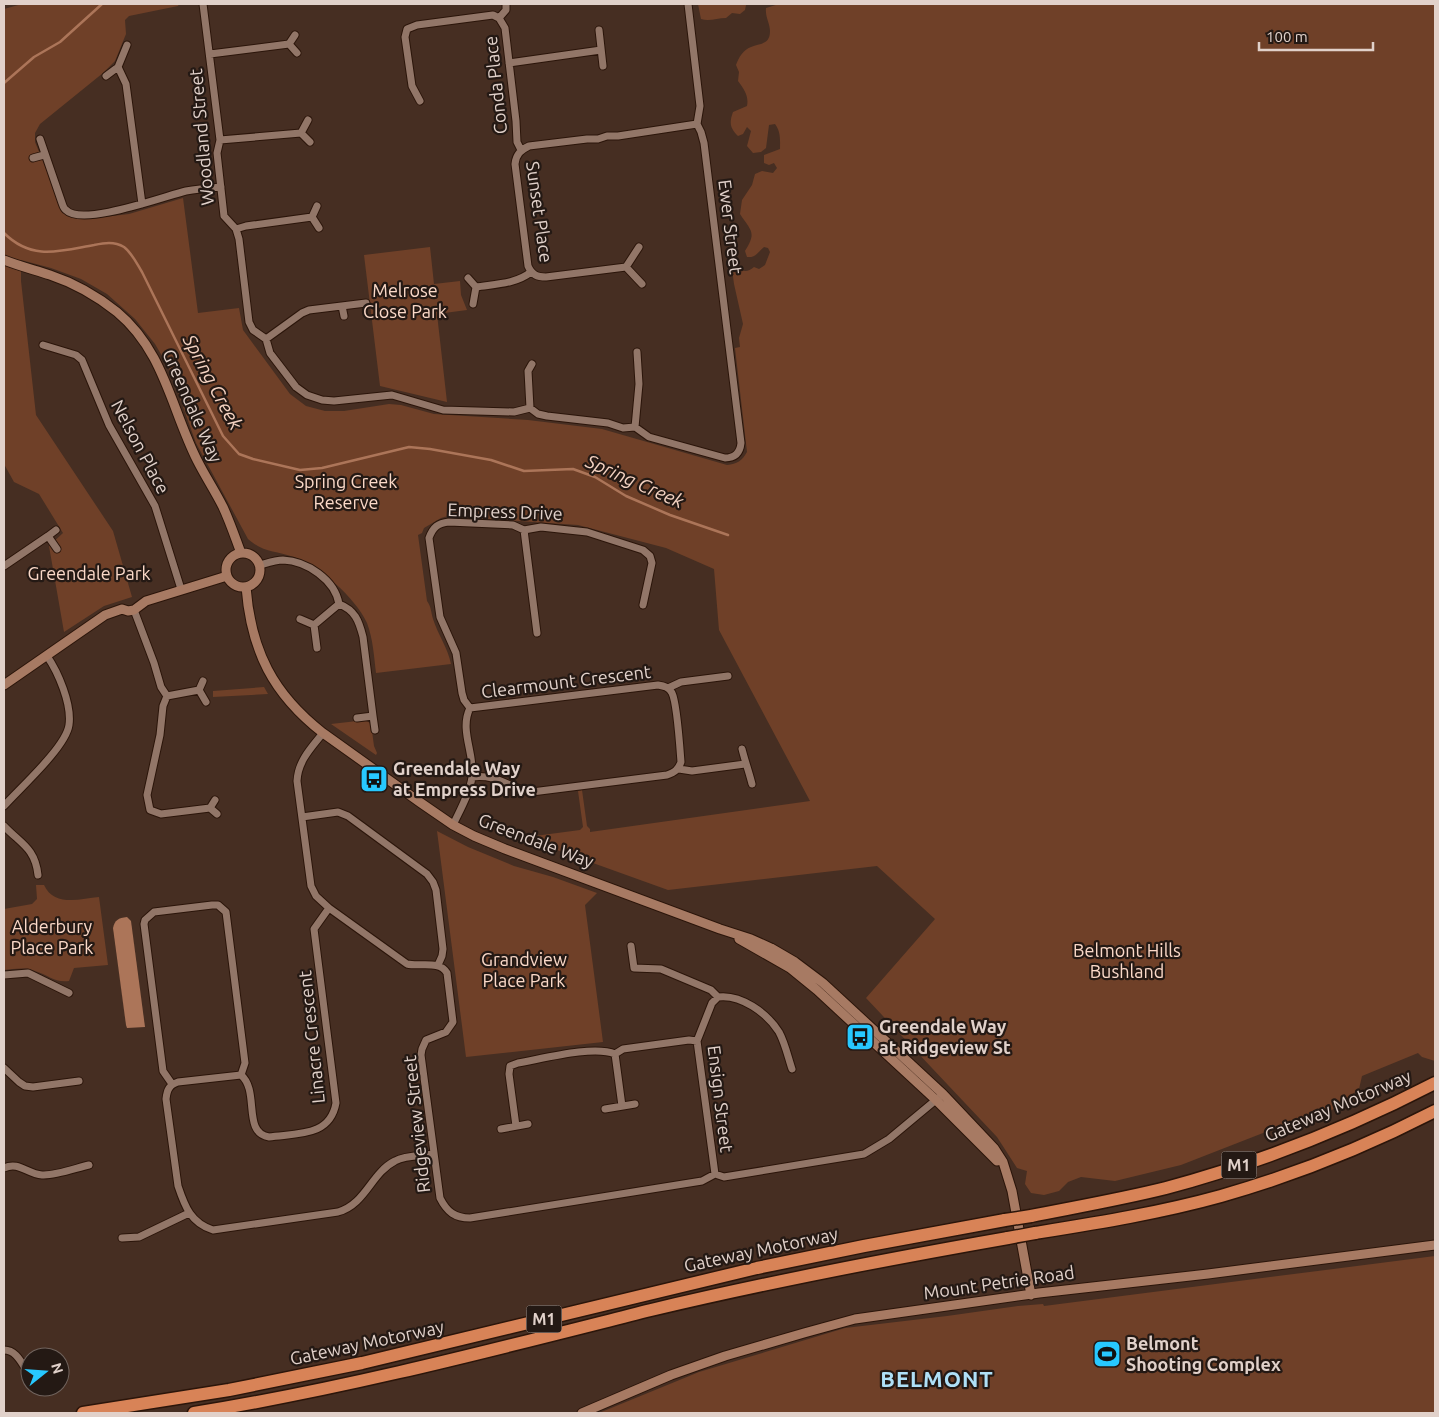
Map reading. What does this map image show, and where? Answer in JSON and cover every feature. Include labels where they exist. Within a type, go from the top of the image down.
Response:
[{"type":"highway","name":"Gateway Motorway","points":[[83,1413],[229,1390],[362,1363],[748,1270],[1143,1193],[1231,1168],[1285,1149],[1345,1125],[1435,1083]]},
{"type":"highway","name":"Gateway Motorway","points":[[194,1413],[309,1392],[402,1372],[652,1310],[768,1284],[866,1264],[1165,1210],[1244,1189],[1309,1168],[1346,1153],[1435,1111]]},
{"type":"street","name":"Woodland Street","points":[[203,4],[220,140],[216,153],[224,216],[236,229],[239,239],[249,322],[253,330],[266,339],[270,353],[296,387],[307,395],[322,400],[338,401],[392,395],[443,410],[514,412],[530,408]]},
{"type":"street","name":"Conda Place","points":[[499,18],[506,10],[506,4]]},
{"type":"street","name":"Ewer Street","points":[[635,428],[649,437],[724,458],[736,455],[740,449],[741,443],[704,142],[697,124],[700,106],[688,4]]},
{"type":"street","name":"Conda Place","points":[[420,101],[412,86],[405,37],[407,29],[417,25],[494,15],[504,23],[516,121],[515,130],[517,142],[521,150]]},
{"type":"street","points":[[599,30],[603,66]]},
{"type":"street","points":[[210,54],[289,44],[295,35]]},
{"type":"street","points":[[289,44],[297,53]]},
{"type":"street","points":[[106,76],[118,67],[127,45]]},
{"type":"street","points":[[509,63],[601,50]]},
{"type":"street","points":[[118,67],[126,84],[142,204]]},
{"type":"street","points":[[300,133],[308,120]]},
{"type":"street","name":"Sunset Place","points":[[626,267],[546,277],[538,277],[531,272],[528,266],[515,164],[516,157],[521,150],[538,144],[598,139],[607,136],[697,124]]},
{"type":"street","points":[[220,140],[300,133],[310,142]]},
{"type":"street","points":[[40,140],[62,204],[72,214],[84,215],[120,211],[188,191],[221,187]]},
{"type":"street","points":[[33,158],[44,154]]},
{"type":"street","points":[[312,217],[317,206]]},
{"type":"street","points":[[236,229],[312,217]]},
{"type":"street","points":[[312,217],[320,228]]},
{"type":"street","points":[[639,247],[626,267],[642,284]]},
{"type":"street","name":"Greendale Way","points":[[4,260],[53,276],[81,288],[117,312],[133,328],[154,356],[165,379],[196,460],[222,505],[241,553]]},
{"type":"street","points":[[476,287],[516,281],[524,278],[531,272]]},
{"type":"street","points":[[468,278],[476,287]]},
{"type":"street","points":[[473,304],[476,287]]},
{"type":"street","points":[[266,339],[309,310],[366,303]]},
{"type":"street","points":[[342,306],[344,316]]},
{"type":"street","name":"Nelson Place","points":[[43,345],[76,355],[82,360],[109,425],[155,506],[181,590]]},
{"type":"street","points":[[532,364],[528,371],[530,408],[538,414],[608,424],[623,428],[635,428],[639,384],[637,352]]},
{"type":"street","name":"Empress Drive","points":[[453,825],[470,788],[472,776],[466,721],[470,708],[464,700],[462,693],[456,653],[440,617],[429,538],[432,530],[449,522],[513,525],[524,530],[541,527],[587,532],[648,552],[652,563],[644,605]]},
{"type":"street","points":[[4,566],[56,530]]},
{"type":"street","points":[[524,530],[538,633]]},
{"type":"street","points":[[48,536],[57,549]]},
{"type":"street","points":[[246,552],[255,556],[260,565],[260,577],[252,585],[246,587],[235,585],[227,576],[226,571],[228,561],[236,554],[241,553],[246,552]]},
{"type":"street","points":[[260,565],[281,560],[294,562],[314,571],[330,583],[337,595],[339,604]]},
{"type":"street","points":[[4,685],[105,615],[122,609],[134,610],[146,601],[227,576]]},
{"type":"street","name":"Greendale Way","points":[[246,587],[251,628],[265,666],[285,697],[308,722],[453,825],[505,849],[720,929],[775,959],[808,982],[940,1097],[1008,1175],[1031,1294]]},
{"type":"street","points":[[314,625],[339,604]]},
{"type":"street","points":[[339,604],[349,608],[360,625],[375,730]]},
{"type":"street","points":[[134,610],[161,687],[167,696]]},
{"type":"street","points":[[300,619],[314,625]]},
{"type":"street","points":[[314,625],[317,648]]},
{"type":"street","points":[[4,806],[59,747],[69,726],[68,711],[57,671],[47,656]]},
{"type":"street","points":[[668,688],[681,682],[728,676]]},
{"type":"street","points":[[199,690],[203,681]]},
{"type":"street","name":"Clearmount Crescent","points":[[470,708],[658,685],[668,688],[673,698],[681,756],[679,769]]},
{"type":"street","points":[[167,696],[199,690]]},
{"type":"street","points":[[199,690],[206,702]]},
{"type":"street","points":[[167,696],[162,706],[160,735],[147,796],[150,810],[161,814],[210,808],[217,814]]},
{"type":"street","points":[[357,718],[373,716]]},
{"type":"street","points":[[302,817],[338,812],[348,816],[427,874],[436,890],[443,949],[438,965],[417,966],[408,964],[329,908],[316,896],[311,886],[297,781],[300,763],[323,733]]},
{"type":"street","points":[[742,749],[752,784]]},
{"type":"street","points":[[472,776],[490,776],[519,790],[532,792],[667,775],[679,769],[692,772],[745,764]]},
{"type":"street","points":[[210,808],[215,800]]},
{"type":"street","points":[[4,826],[30,851],[37,862],[38,875]]},
{"type":"street","points":[[172,1084],[163,1071],[145,920],[154,912],[218,905],[226,912],[245,1063],[241,1075],[178,1082],[172,1084],[167,1091],[166,1099],[178,1186],[189,1213],[203,1226],[213,1230],[338,1212],[351,1207],[358,1201],[387,1166],[400,1159],[434,1154]]},
{"type":"street","name":"Linacre Crescent","points":[[241,1075],[249,1085],[254,1124],[262,1136],[269,1137],[315,1131],[324,1126],[331,1118],[336,1103],[314,929],[329,908]]},
{"type":"street","points":[[631,946],[634,968],[660,969],[711,990],[718,997],[731,997],[760,1011],[779,1033],[792,1069]]},
{"type":"street","name":"Ridgeview Street","points":[[438,965],[444,968],[447,973],[453,1022],[446,1032],[426,1040],[422,1050],[440,1198],[444,1207],[452,1214],[461,1218],[702,1181],[715,1174],[724,1176],[864,1154],[889,1139],[940,1097]]},
{"type":"street","points":[[4,975],[28,973],[69,993]]},
{"type":"street","name":"Ensign Street","points":[[715,1174],[697,1041],[712,1003],[718,997]]},
{"type":"street","points":[[615,1054],[623,1048],[689,1040],[697,1041]]},
{"type":"street","points":[[516,1126],[509,1074],[510,1066],[518,1063],[589,1052],[607,1051],[615,1054]]},
{"type":"street","points":[[615,1054],[622,1106]]},
{"type":"street","points":[[4,1068],[25,1086],[33,1087],[79,1081]]},
{"type":"street","points":[[605,1109],[635,1104]]},
{"type":"street","points":[[501,1129],[528,1124]]},
{"type":"street","points":[[4,1168],[19,1166],[42,1175],[89,1165]]},
{"type":"street","points":[[122,1238],[139,1237],[189,1213]]},
{"type":"street","name":"Mount Petrie Road","points":[[582,1413],[670,1376],[725,1356],[855,1319],[1031,1294],[1435,1245]]},
{"type":"street","points":[[4,1350],[10,1350],[20,1360]]},
{"type":"green space","name":"Belmont Hills Bushland","points":[[22,4],[179,4],[178,6],[129,16],[125,20],[126,34],[115,61],[40,124],[35,133],[35,142],[63,211],[74,218],[87,219],[129,214],[183,198],[198,313],[239,308],[243,330],[290,394],[306,406],[325,411],[344,411],[389,404],[401,405],[434,414],[528,420],[602,429],[727,465],[739,462],[747,452],[735,348],[740,347],[739,338],[743,324],[732,269],[737,268],[746,271],[754,267],[759,269],[765,265],[770,252],[768,248],[764,247],[755,256],[747,257],[745,251],[752,235],[750,228],[740,214],[742,200],[752,185],[755,174],[762,171],[773,173],[777,168],[774,163],[769,165],[764,163],[764,155],[780,149],[779,133],[775,124],[769,125],[766,148],[761,152],[753,153],[747,146],[751,131],[747,127],[743,134],[738,136],[732,128],[731,122],[733,112],[747,106],[746,93],[738,81],[739,72],[736,65],[746,50],[764,43],[770,36],[766,8],[779,4],[1435,4],[1435,1061],[1422,1057],[1418,1053],[1362,1076],[1359,1089],[1332,1110],[1307,1116],[1181,1165],[1115,1181],[1081,1177],[1068,1182],[1059,1191],[1044,1195],[1031,1193],[1025,1184],[1027,1171],[1017,1168],[997,1137],[866,998],[935,919],[877,866],[668,890],[529,840],[532,839],[527,837],[580,830],[583,827],[578,791],[582,790],[587,826],[590,832],[810,801],[719,630],[714,569],[666,548],[578,525],[448,516],[441,518],[424,528],[422,533],[418,535],[427,601],[451,664],[376,673],[372,641],[367,623],[345,593],[315,568],[294,557],[259,547],[248,539],[196,443],[169,368],[155,344],[135,319],[107,294],[81,279],[21,260],[21,281],[36,415],[113,531],[132,597],[104,606],[64,632],[49,546],[63,533],[39,494],[14,482],[4,464],[4,9]]},
{"type":"green space","points":[[698,4],[749,4],[746,5],[745,10],[740,14],[732,13],[726,18],[707,20],[701,19]]},
{"type":"green space","name":"Melrose Close Park","points":[[430,247],[434,284],[460,281],[461,295],[467,310],[437,314],[447,402],[380,386],[364,255]]},
{"type":"green space","points":[[264,687],[268,694],[213,697],[213,691]]},
{"type":"green space","points":[[366,720],[371,724],[376,755],[331,724]]},
{"type":"green space","name":"Grandview Place Park","points":[[437,831],[468,847],[514,866],[553,877],[597,893],[585,905],[603,1042],[466,1057]]},
{"type":"green space","name":"Alderbury Place Park","points":[[36,885],[44,885],[48,892],[61,899],[76,900],[99,897],[108,965],[74,968],[69,981],[56,980],[28,969],[4,970],[4,909],[32,904],[37,899]]},
{"type":"green space","name":"Belmont Shooting Complex","points":[[1435,1256],[1435,1413],[599,1413],[699,1372],[845,1328],[1018,1306],[1043,1304],[1044,1306]]},
{"type":"shaded area","points":[[127,917],[131,921],[145,1027],[127,1028],[126,1025],[113,928],[117,920]]},
{"type":"waterway","name":"Spring Creek","points":[[4,83],[34,57],[60,42],[102,4]]},
{"type":"waterway","name":"Spring Creek","points":[[4,233],[25,248],[36,251],[70,250],[109,243],[120,245],[127,249],[142,272],[223,436],[239,454],[300,470],[322,468],[409,447],[491,460],[524,471],[573,469],[595,477],[626,496],[670,515],[728,535]]},
{"type":"place","name":"Greendale Way at Empress Drive","points":[[374,779]]},
{"type":"place","name":"Greendale Way at Ridgeview St","points":[[860,1037]]},
{"type":"place","name":"Belmont Shooting Complex","points":[[1107,1354]]},
{"type":"district","name":"BELMONT","points":[[937,1379]]},
{"type":"park label","name":"Spring Creek Reserve","points":[[346,492]]},
{"type":"park label","name":"Greendale Park","points":[[89,574]]}]
